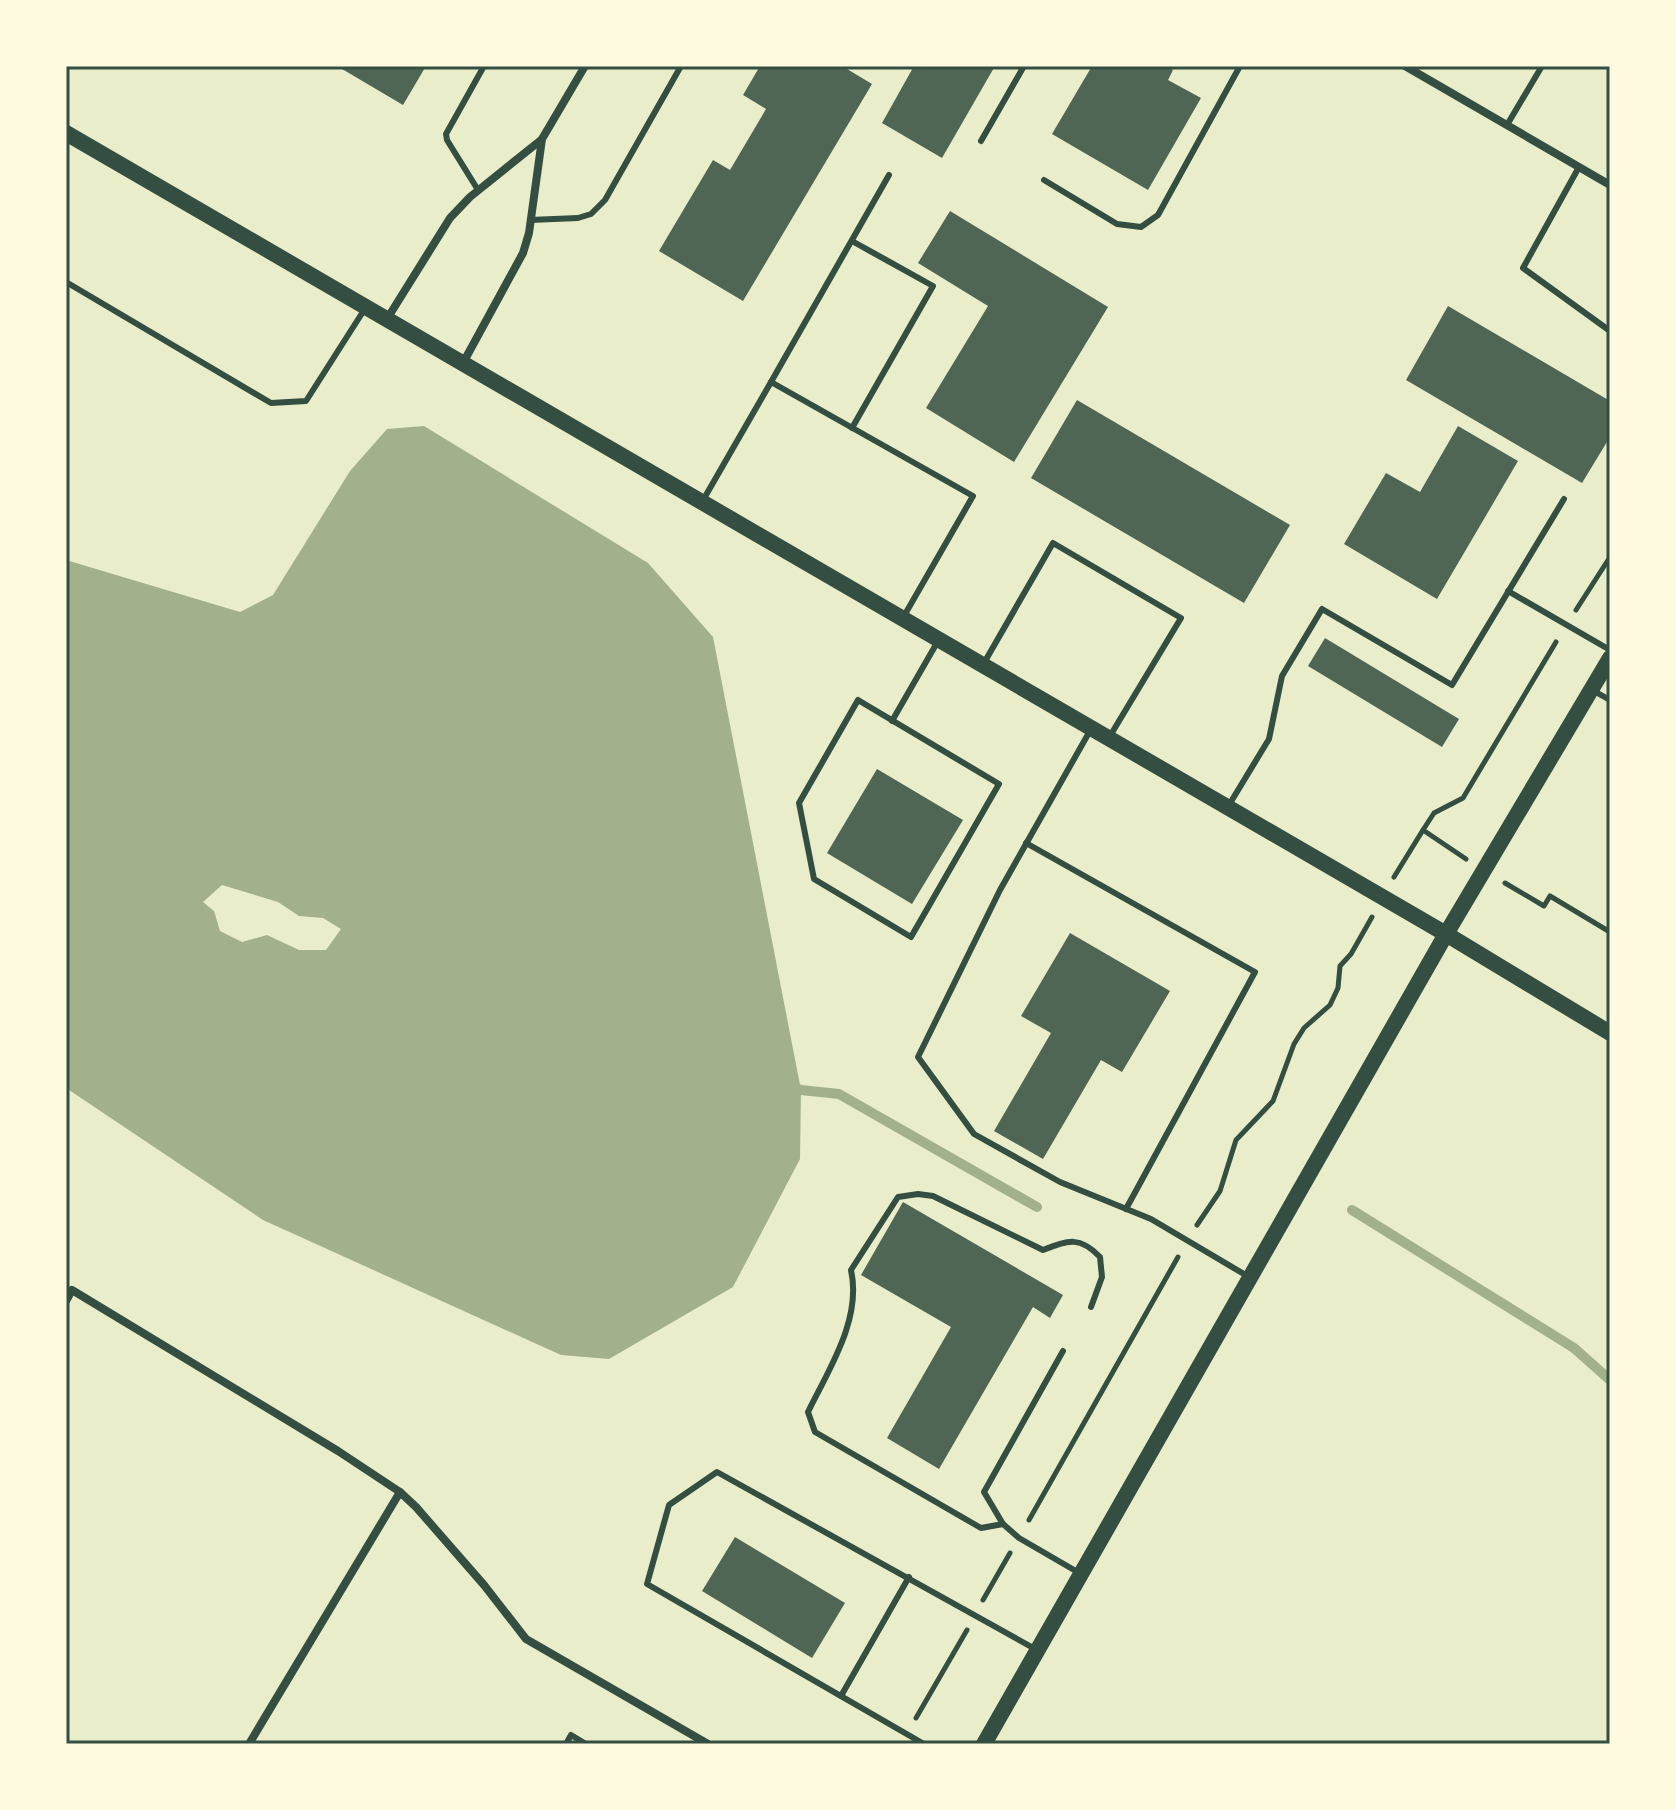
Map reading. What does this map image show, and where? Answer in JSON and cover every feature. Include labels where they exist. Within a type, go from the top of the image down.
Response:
[{"type":"main road","points":[[66,133],[1446,934],[1610,1033]]},
{"type":"main road","points":[[984,1744],[1446,934],[1610,658]]},
{"type":"street","points":[[387,319],[450,218],[478,190],[542,139],[585,66]]},
{"type":"street","points":[[1405,66],[1610,185]]},
{"type":"street","points":[[463,363],[523,253],[542,139]]},
{"type":"street","points":[[66,1301],[72,1290],[400,1492],[484,1585],[526,1639],[708,1744]]},
{"type":"street","points":[[249,1744],[400,1492]]},
{"type":"lane","points":[[478,190],[446,134],[484,66]]},
{"type":"lane","points":[[530,220],[578,218],[591,214],[605,200],[681,66]]},
{"type":"lane","points":[[981,141],[1024,66]]},
{"type":"lane","points":[[1044,180],[1117,224],[1141,227],[1158,215],[1240,66]]},
{"type":"lane","points":[[1507,125],[1542,66]]},
{"type":"lane","points":[[1579,167],[1523,268],[1610,331]]},
{"type":"lane","points":[[701,502],[889,175]]},
{"type":"lane","points":[[852,241],[933,286],[852,428]]},
{"type":"lane","points":[[66,282],[271,403],[306,401],[366,307]]},
{"type":"lane","points":[[771,382],[973,496],[903,619]]},
{"type":"lane","points":[[1227,808],[1269,739],[1282,676],[1322,609],[1452,685],[1564,499]]},
{"type":"lane","points":[[982,666],[1053,543],[1181,618],[1108,739]]},
{"type":"lane","points":[[1508,591],[1610,650]]},
{"type":"lane","points":[[892,721],[938,640]]},
{"type":"lane","points":[[1592,690],[1610,700]]},
{"type":"lane","points":[[858,700],[892,721],[999,784],[911,937],[814,879],[799,803],[858,700]]},
{"type":"lane","points":[[1091,729],[1000,890],[918,1057],[974,1134],[1060,1182],[1151,1219],[1250,1277]]},
{"type":"lane","points":[[1026,843],[1255,972],[1126,1209]]},
{"type":"lane","points":[[1003,1524],[981,1528],[815,1432],[808,1412],[843,1341],[855,1289],[851,1270],[898,1197],[918,1194],[933,1196],[1043,1250],[1067,1241],[1087,1244],[1100,1257],[1102,1277],[1091,1307]]},
{"type":"lane","points":[[1063,1351],[984,1492],[1003,1524],[1019,1538],[1081,1574]]},
{"type":"lane","points":[[924,1744],[647,1584],[669,1505],[717,1472],[1037,1650]]},
{"type":"lane","points":[[841,1696],[909,1577]]},
{"type":"lane","points":[[566,1744],[571,1735],[586,1744]]},
{"type":"path","points":[[907,1734],[1187,1241],[1220,1191],[1236,1140],[1273,1101],[1294,1044],[1304,1028],[1330,1005],[1338,988],[1340,966],[1351,954],[1423,830]]},
{"type":"shaded area","points":[[424,426],[648,563],[713,637],[801,1090],[800,1159],[733,1287],[609,1359],[561,1355],[263,1220],[66,1088],[66,560],[240,612],[273,595],[350,471],[387,429]],"holes":[[[222,885],[278,902],[299,916],[323,918],[341,929],[326,950],[299,950],[267,935],[242,942],[220,931],[214,911],[203,902]]]},
{"type":"building","points":[[337,66],[426,66],[403,105]]},
{"type":"building","points":[[760,66],[842,66],[872,84],[743,301],[659,251],[713,160],[730,170],[766,109],[743,95]]},
{"type":"building","points":[[914,66],[995,66],[942,158],[882,123]]},
{"type":"building","points":[[1092,66],[1167,66],[1173,70],[1168,80],[1201,98],[1148,190],[1052,134]]},
{"type":"building","points":[[950,211],[1108,307],[1014,462],[926,408],[988,306],[918,263]]},
{"type":"building","points":[[1448,306],[1610,401],[1610,437],[1582,483],[1406,380]]},
{"type":"building","points":[[1077,400],[1290,525],[1244,603],[1031,478]]},
{"type":"building","points":[[1458,426],[1518,461],[1437,599],[1344,544],[1386,473],[1420,492]]},
{"type":"building","points":[[1325,638],[1459,719],[1442,747],[1308,666]]},
{"type":"building","points":[[877,769],[963,820],[912,904],[827,853]]},
{"type":"building","points":[[1070,933],[1170,991],[1122,1072],[1101,1060],[1043,1159],[994,1131],[1051,1033],[1021,1016]]},
{"type":"building","points":[[903,1202],[1063,1295],[1050,1318],[1033,1307],[939,1469],[887,1438],[951,1327],[861,1275]]},
{"type":"building","points":[[735,1537],[845,1603],[812,1658],[702,1591]]},
{"type":"waterway","points":[[790,1086],[839,1094],[1037,1207]]},
{"type":"waterway","points":[[1352,1210],[1574,1348],[1610,1380]]}]
